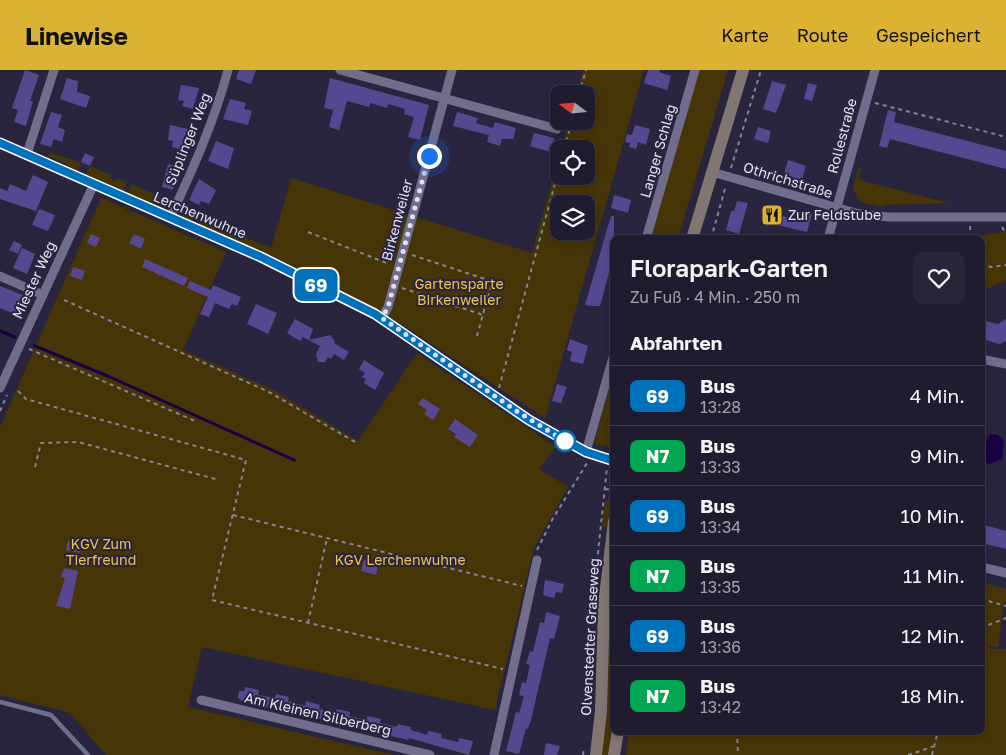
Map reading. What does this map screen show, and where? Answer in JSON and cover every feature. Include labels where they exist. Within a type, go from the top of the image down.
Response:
[{"type":"main road","points":[[693,235],[743,70]]},
{"type":"main road","name":"Olvenstedter Graseweg","points":[[596,755],[602,711],[604,605],[610,555]]},
{"type":"main road","points":[[614,755],[617,735]]},
{"type":"street","points":[[27,154],[54,70]]},
{"type":"street","name":"Süplinger Weg","points":[[170,218],[202,150],[216,112],[228,70]]},
{"type":"street","points":[[340,70],[550,127]]},
{"type":"street","name":"Birkenweiler","points":[[382,318],[394,285],[452,70]]},
{"type":"street","name":"Langer Schlag","points":[[647,235],[695,70]]},
{"type":"street","name":"Rollestraße","points":[[829,235],[875,70]]},
{"type":"street","name":"Lerchenwuhne","points":[[0,143],[261,257],[382,318],[529,420],[589,453],[610,460]]},
{"type":"street","name":"Othrichstraße","points":[[712,172],[779,189],[837,208],[877,216],[1003,220]]},
{"type":"street","name":"Miester Weg","points":[[0,388],[94,184]]},
{"type":"street","points":[[0,276],[43,295]]},
{"type":"street","points":[[985,360],[1006,364]]},
{"type":"street","points":[[589,453],[610,370]]},
{"type":"street","points":[[494,755],[537,560]]},
{"type":"street","points":[[985,568],[1006,573]]},
{"type":"street","name":"Am Kleinen Silberberg","points":[[201,700],[430,755]]},
{"type":"lane","points":[[0,702],[53,716],[88,755]]},
{"type":"path","points":[[582,85],[586,70]]},
{"type":"path","points":[[732,164],[761,70]]},
{"type":"path","points":[[873,103],[1006,137]]},
{"type":"path","points":[[499,389],[555,185]]},
{"type":"path","points":[[712,235],[725,189]]},
{"type":"path","points":[[1003,220],[1006,234]]},
{"type":"path","points":[[970,223],[971,235]]},
{"type":"path","points":[[714,229],[719,230]]},
{"type":"path","points":[[308,232],[398,268]]},
{"type":"path","points":[[402,252],[497,283]]},
{"type":"path","points":[[985,265],[991,267],[1006,265]]},
{"type":"path","points":[[477,336],[492,282]]},
{"type":"path","points":[[394,285],[483,315]]},
{"type":"path","points":[[64,300],[269,392],[355,442]]},
{"type":"path","points":[[29,349],[195,420]]},
{"type":"path","points":[[18,391],[26,399],[246,460],[212,600],[512,671]]},
{"type":"path","points":[[35,467],[41,443],[78,442],[219,480]]},
{"type":"path","points":[[537,560],[537,549],[589,453]]},
{"type":"path","points":[[606,489],[610,490]]},
{"type":"path","points":[[233,514],[523,586]]},
{"type":"path","points":[[308,623],[327,538]]},
{"type":"path","points":[[985,600],[1006,606]]},
{"type":"path","points":[[985,626],[1006,618]]},
{"type":"path","points":[[737,735],[738,755]]},
{"type":"path","points":[[932,755],[937,735]]},
{"type":"path","points":[[908,755],[935,746]]},
{"type":"green space","name":"Gartensparte Birkenweiler","points":[[583,70],[644,70],[545,418],[395,320],[269,254],[268,256],[198,224],[200,215],[215,221],[214,224],[271,248],[291,178],[532,253],[551,185],[595,185],[595,140],[564,140],[566,130],[595,130],[595,85],[579,85]]},
{"type":"green space","points":[[698,70],[728,70],[679,235],[651,235]]},
{"type":"green space","points":[[49,152],[81,163],[77,172],[66,168],[67,164],[48,156]]},
{"type":"green space","points":[[90,166],[111,175],[111,179],[116,181],[117,178],[127,182],[123,192],[85,176]]},
{"type":"green space","points":[[858,168],[861,169],[859,180],[949,203],[883,205],[882,207],[860,202],[853,188]]},
{"type":"green space","points":[[131,184],[172,202],[165,208],[156,207],[128,195]]},
{"type":"green space","name":"KGV Lerchenwuhne","points":[[101,198],[226,252],[183,350],[272,389],[358,441],[417,353],[556,447],[539,469],[568,487],[534,548],[495,710],[202,647],[188,707],[394,755],[106,755],[70,713],[0,695],[0,667],[2,667],[0,666],[0,427]]},
{"type":"green space","points":[[181,204],[195,212],[192,222],[183,217]]},
{"type":"green space","points":[[1006,232],[1006,280],[985,290],[985,235],[983,235]]},
{"type":"green space","points":[[610,384],[610,445],[594,444]]},
{"type":"green space","points":[[610,498],[607,528],[602,526],[605,502]]},
{"type":"green space","points":[[985,583],[1006,589],[1006,603],[1004,603],[998,647],[990,646],[989,649],[1006,649],[1006,755],[626,755],[628,735],[985,735]]},
{"type":"green space","points":[[610,618],[612,735],[609,755],[601,755]]},
{"type":"shaded area","points":[[990,434],[998,435],[1004,441],[1002,459],[990,464],[985,462],[985,444]]},
{"type":"building","points":[[25,70],[39,75],[30,101],[33,101],[26,126],[14,122],[18,110],[12,108]]},
{"type":"building","points":[[239,70],[256,70],[251,84],[236,79]]},
{"type":"building","points":[[648,70],[660,70],[659,72],[671,76],[667,90],[644,83]]},
{"type":"building","points":[[67,78],[78,81],[77,92],[90,96],[86,108],[60,99]]},
{"type":"building","points":[[330,78],[429,105],[420,140],[408,137],[414,117],[404,114],[405,109],[388,104],[387,108],[370,103],[369,107],[347,101],[339,130],[329,127],[333,110],[324,108]]},
{"type":"building","points":[[772,81],[786,85],[776,113],[763,109]]},
{"type":"building","points":[[808,83],[817,85],[812,101],[804,99]]},
{"type":"building","points":[[181,85],[199,88],[193,109],[182,106],[184,101],[178,100]]},
{"type":"building","points":[[230,99],[246,103],[244,109],[252,111],[248,125],[223,119]]},
{"type":"building","points":[[888,110],[896,112],[894,122],[1006,151],[1006,169],[890,139],[887,148],[879,146]]},
{"type":"building","points":[[51,112],[62,115],[58,127],[65,130],[62,142],[54,139],[51,147],[40,144]]},
{"type":"building","points":[[457,112],[478,118],[476,123],[493,128],[495,122],[516,128],[513,139],[502,139],[500,146],[487,142],[489,135],[453,126]]},
{"type":"building","points":[[170,125],[188,129],[183,150],[172,147],[173,141],[168,140]]},
{"type":"building","points":[[635,125],[650,129],[646,145],[638,142],[636,149],[629,147],[630,143],[625,142],[627,134],[632,135]]},
{"type":"building","points":[[758,127],[771,131],[768,143],[754,139]]},
{"type":"building","points":[[534,133],[554,138],[554,140],[550,140],[550,152],[530,146]]},
{"type":"building","points":[[216,141],[234,148],[228,169],[208,161]]},
{"type":"building","points":[[85,153],[94,157],[90,166],[81,162]]},
{"type":"building","points":[[788,160],[806,166],[802,180],[784,174]]},
{"type":"building","points":[[168,164],[179,167],[173,190],[162,187]]},
{"type":"building","points":[[33,175],[48,182],[36,211],[0,199],[0,188],[7,191],[10,184],[26,191]]},
{"type":"building","points":[[199,179],[216,190],[209,204],[201,201],[199,205],[189,200]]},
{"type":"building","points":[[614,195],[631,200],[628,213],[611,208]]},
{"type":"building","points":[[737,201],[748,203],[739,234],[726,230],[731,211],[734,211]]},
{"type":"building","points":[[770,205],[778,208],[777,214],[795,220],[797,210],[812,214],[807,232],[765,222]]},
{"type":"building","points":[[39,209],[55,215],[48,231],[32,225]]},
{"type":"building","points":[[611,216],[614,216],[614,235],[610,235],[610,269],[600,306],[585,305]]},
{"type":"building","points":[[91,234],[100,238],[96,247],[87,243]]},
{"type":"building","points":[[134,234],[145,239],[141,249],[129,243]]},
{"type":"building","points":[[14,241],[22,245],[18,254],[9,250]]},
{"type":"building","points":[[22,248],[35,254],[27,274],[13,268]]},
{"type":"building","points":[[145,259],[188,278],[184,286],[142,267]]},
{"type":"building","points":[[73,267],[85,271],[82,280],[70,276]]},
{"type":"building","points":[[190,281],[211,290],[213,285],[241,297],[237,306],[232,304],[229,309],[215,303],[209,317],[200,314],[208,297],[187,288]]},
{"type":"building","points":[[0,286],[25,296],[17,315],[0,308]]},
{"type":"building","points":[[256,304],[277,313],[268,334],[247,324]]},
{"type":"building","points":[[295,319],[313,329],[309,340],[330,335],[335,341],[334,343],[349,352],[344,360],[334,354],[331,359],[328,357],[325,362],[318,362],[316,354],[320,346],[303,337],[300,341],[287,333]]},
{"type":"building","points":[[1006,319],[1006,341],[1000,344],[985,340],[985,321],[998,324]]},
{"type":"building","points":[[570,339],[588,346],[583,364],[570,361],[572,352],[567,350]]},
{"type":"building","points":[[364,360],[384,373],[375,390],[364,383],[366,379],[362,377],[365,373],[359,369]]},
{"type":"building","points":[[557,384],[567,387],[561,403],[552,401]]},
{"type":"building","points":[[423,398],[440,409],[433,420],[424,414],[427,410],[418,404]]},
{"type":"building","points":[[455,419],[478,435],[470,447],[454,437],[456,434],[448,429]]},
{"type":"building","points":[[985,525],[1006,531],[1006,549],[985,544]]},
{"type":"building","points":[[68,541],[82,544],[80,553],[66,550]]},
{"type":"building","points":[[364,560],[378,564],[376,575],[361,571]]},
{"type":"building","points":[[64,568],[78,571],[70,609],[56,606],[65,578],[61,577]]},
{"type":"building","points":[[545,580],[564,584],[562,593],[556,592],[554,598],[545,596],[543,594]]},
{"type":"building","points":[[546,612],[560,616],[554,639],[550,638],[531,720],[528,729],[526,728],[519,754],[506,751],[516,712],[519,713],[524,696],[519,695],[522,682],[526,683],[530,665],[526,664],[530,651],[533,652],[540,622],[544,623]]},
{"type":"building","points":[[245,687],[259,690],[258,695],[275,698],[276,694],[289,697],[288,701],[305,706],[306,701],[320,705],[319,709],[336,713],[337,709],[350,712],[349,716],[367,720],[367,716],[381,719],[380,723],[397,727],[398,724],[411,727],[411,730],[427,735],[428,731],[442,734],[441,738],[458,742],[459,738],[473,741],[469,755],[409,738],[408,740],[242,701],[238,698],[239,691],[244,691]]},
{"type":"building","points":[[546,743],[560,746],[557,755],[544,755]]},
{"type":"waterway","points":[[0,331],[15,337]]},
{"type":"waterway","points":[[35,346],[110,377],[294,460]]},
{"type":"bus line","name":"69","points":[[0,143],[261,257],[375,314],[529,420],[586,452],[610,460]]},
{"type":"place","name":"Zur Feldstube","points":[[772,215]]},
{"type":"route","points":[[429,156],[388,307],[382,318],[529,420],[565,441]]},
{"type":"park label","name":"KGV Zum Tierfreund","points":[[101,552]]}]
